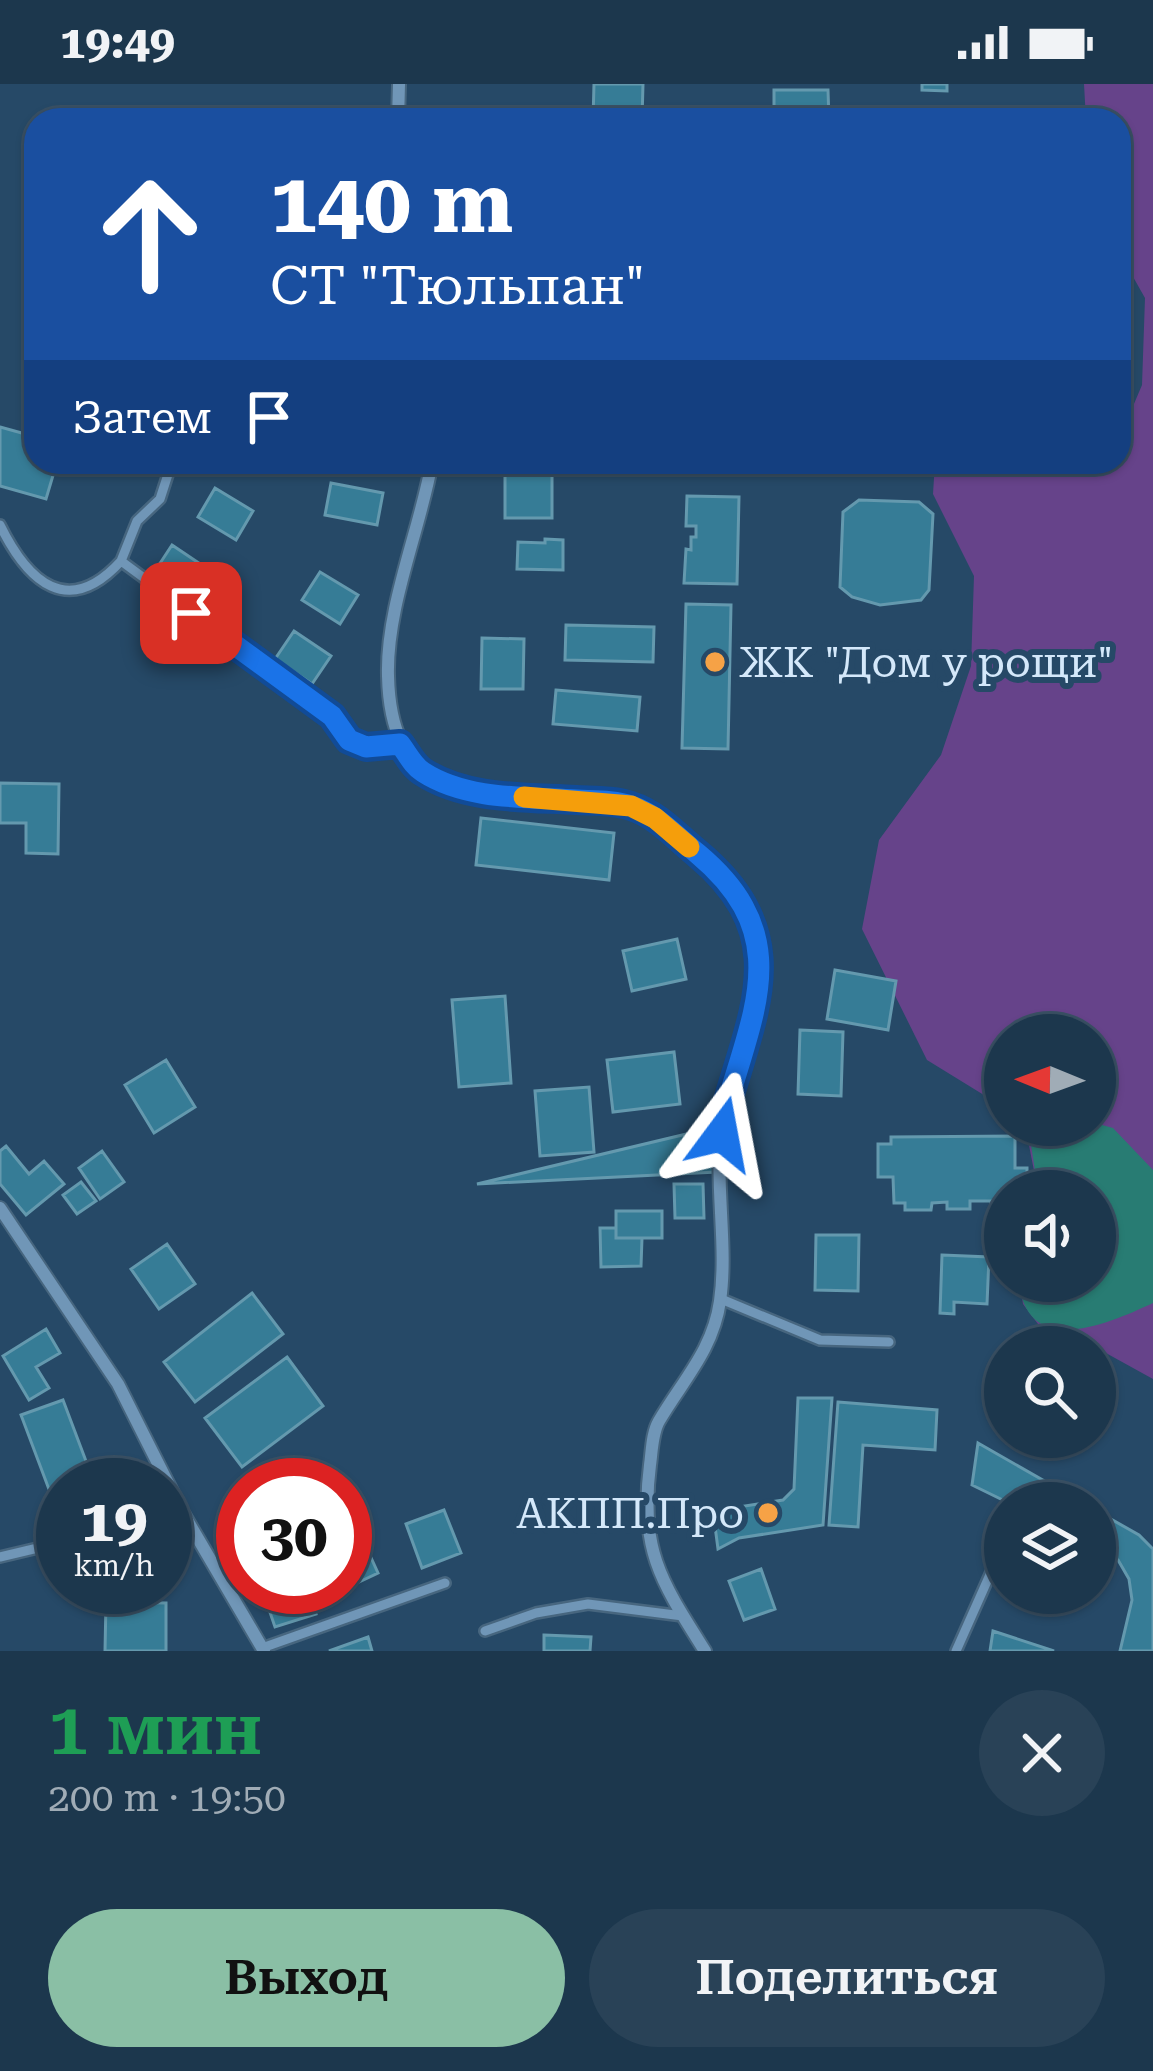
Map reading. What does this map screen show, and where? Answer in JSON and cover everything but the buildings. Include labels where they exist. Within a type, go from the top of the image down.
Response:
[{"type":"street","points":[[429,474],[390,640],[388,675],[400,744],[419,771],[458,788],[631,806],[655,818],[710,864],[748,914],[760,966],[759,990],[724,1115],[721,1299],[713,1334],[696,1369],[656,1426],[647,1488],[649,1536],[661,1581],[705,1651]]},
{"type":"street","points":[[0,1208],[118,1384],[155,1458]]},
{"type":"street","points":[[192,1528],[263,1650]]},
{"type":"lane","points":[[0,525],[16,556],[51,588],[90,588],[121,561],[137,521],[160,499],[168,474]]},
{"type":"lane","points":[[121,561],[332,716],[349,740],[366,747],[400,744]]},
{"type":"lane","points":[[721,1299],[820,1340],[889,1342]]},
{"type":"lane","points":[[0,1557],[36,1548]]},
{"type":"lane","points":[[263,1650],[445,1583]]},
{"type":"lane","points":[[956,1651],[984,1588]]},
{"type":"lane","points":[[485,1631],[536,1613],[588,1604],[683,1616]]},
{"type":"shaded area","points":[[1084,84],[1153,84],[1153,1379],[1116,1359],[1116,1326],[1043,1326],[1023,1302],[1116,1302],[1116,1170],[1034,1170],[1029,1146],[1116,1146],[1116,1014],[984,1014],[984,1095],[927,1060],[862,929],[879,840],[941,755],[971,666],[974,576],[933,494],[934,474],[1131,474],[1131,411],[1142,385],[1145,298],[1131,273],[1131,108],[1085,108]]},
{"type":"shaded area","points":[[1116,1131],[1153,1170],[1153,1303],[1093,1326],[1048,1326],[1037,1321],[1024,1302],[1116,1302],[1116,1170],[1035,1170],[1031,1146],[1116,1146]]},
{"type":"slow traffic","points":[[524,797],[631,806],[655,818],[689,847]]},
{"type":"place","name":"ЖК \"Дом у рощи\"","points":[[715,662]]},
{"type":"place","name":"АКПП.Про","points":[[768,1513]]},
{"type":"route","points":[[191,613],[332,716],[349,740],[366,747],[400,744],[419,771],[458,788],[631,806],[655,818],[710,864],[748,914],[760,966],[752,1024],[722,1134]]}]
